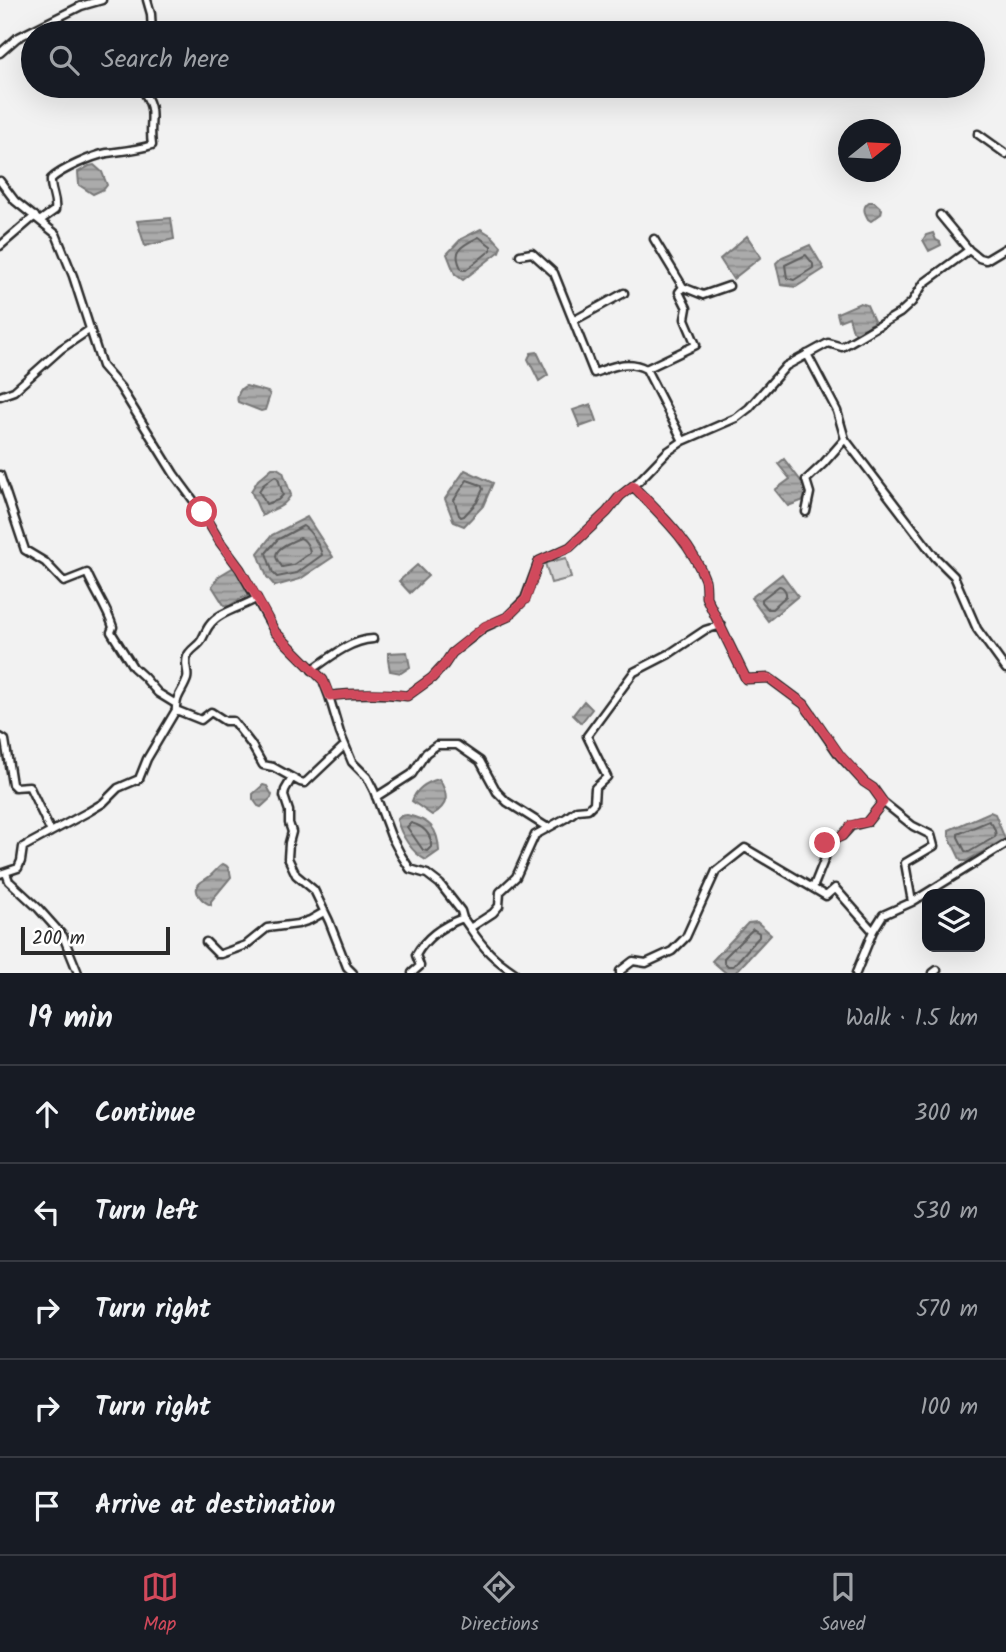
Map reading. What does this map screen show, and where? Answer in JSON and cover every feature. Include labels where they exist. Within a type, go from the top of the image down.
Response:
[{"type":"street","points":[[51,21],[81,6],[102,0]]},
{"type":"street","points":[[147,0],[151,21]]},
{"type":"street","points":[[0,53],[21,36]]},
{"type":"street","points":[[0,246],[38,218],[55,210],[50,187],[51,179],[57,173],[94,156],[152,145],[150,134],[153,115],[147,98]]},
{"type":"street","points":[[978,134],[1006,153]]},
{"type":"street","points":[[0,181],[15,201],[56,234],[73,276],[102,366],[120,387],[158,450],[240,569],[275,632],[323,680],[352,762],[366,778],[391,836],[410,869],[427,873],[440,884],[461,911],[479,942],[496,961],[515,973]]},
{"type":"street","points":[[940,215],[979,258],[986,260],[1006,248]]},
{"type":"street","points":[[654,239],[683,288],[703,295],[729,286]]},
{"type":"street","points":[[330,696],[407,696],[432,678],[452,653],[485,626],[507,617],[526,599],[539,561],[570,547],[667,452],[736,418],[749,408],[786,366],[828,343],[842,348],[900,313],[912,302],[925,283],[969,250]]},
{"type":"street","points":[[520,255],[531,253],[554,273],[594,373],[625,363],[646,369],[683,442]]},
{"type":"street","points":[[646,369],[696,345],[685,319],[687,308],[678,292],[683,288]]},
{"type":"street","points":[[573,321],[624,293]]},
{"type":"street","points":[[0,396],[14,391],[61,349],[89,330]]},
{"type":"street","points":[[807,354],[837,411],[845,439],[935,556],[954,576],[977,629],[1006,669]]},
{"type":"street","points":[[806,512],[810,493],[806,480],[845,439]]},
{"type":"street","points":[[0,475],[25,550],[45,562],[64,582],[87,573],[95,593],[108,611],[113,627],[111,632],[133,667],[158,693],[176,707],[201,720],[211,712],[225,721],[233,721],[263,765],[273,767],[300,782],[305,783],[345,745]]},
{"type":"street","points":[[633,486],[667,521],[692,553],[706,582],[706,597],[746,679],[769,678],[804,704],[840,755],[883,802],[913,826],[930,835],[934,846],[905,863],[912,902]]},
{"type":"street","points":[[78,973],[63,936],[3,874],[18,868],[23,847],[96,807],[118,788],[139,779],[185,684],[188,675],[187,655],[219,616],[257,598]]},
{"type":"street","points":[[470,928],[499,906],[500,892],[516,877],[535,835],[577,810],[588,809],[594,803],[595,788],[607,777],[587,736],[634,672],[669,654],[705,630],[721,625]]},
{"type":"street","points":[[312,670],[362,639],[373,639]]},
{"type":"street","points":[[0,737],[5,740],[12,784],[15,787],[29,786],[51,832]]},
{"type":"street","points":[[376,797],[412,774],[426,753],[437,745],[457,745],[480,761],[507,802],[548,828]]},
{"type":"street","points":[[292,778],[284,796],[292,832],[288,858],[296,875],[314,890],[346,967],[354,973]]},
{"type":"street","points":[[813,888],[825,858],[825,843],[842,836],[851,825],[867,822],[883,802]]},
{"type":"street","points":[[856,973],[883,915],[912,902],[1006,844]]},
{"type":"street","points":[[620,973],[634,961],[646,963],[672,951],[686,937],[716,871],[745,848],[826,896],[835,888],[873,932]]},
{"type":"street","points":[[206,942],[221,954],[246,945],[267,928],[310,920],[324,912]]},
{"type":"street","points":[[412,973],[420,966],[416,955],[426,940],[463,918]]},
{"type":"shaded area","points":[[566,558],[571,578],[551,583],[545,563]]},
{"type":"water","points":[[94,165],[102,172],[107,185],[93,194],[79,185],[78,172]]},
{"type":"water","points":[[869,202],[874,202],[882,209],[881,214],[871,221],[864,210]]},
{"type":"water","points":[[171,218],[174,239],[145,246],[137,221]]},
{"type":"water","points":[[481,229],[501,246],[499,252],[463,280],[455,274],[447,254],[461,239]]},
{"type":"water","points":[[933,233],[941,245],[929,251],[923,240],[926,235]]},
{"type":"water","points":[[747,236],[761,257],[733,279],[720,259]]},
{"type":"water","points":[[810,245],[824,269],[796,287],[781,285],[776,263],[782,257]]},
{"type":"water","points":[[860,303],[867,305],[874,321],[860,334],[853,331],[849,317],[839,321],[837,313]]},
{"type":"water","points":[[537,352],[548,375],[539,381],[528,359],[531,353]]},
{"type":"water","points":[[246,386],[268,392],[270,395],[265,410],[238,402],[239,393]]},
{"type":"water","points":[[591,404],[597,421],[580,427],[573,410]]},
{"type":"water","points":[[784,459],[807,489],[804,500],[788,506],[775,490],[790,479],[778,464]]},
{"type":"water","points":[[272,468],[283,472],[291,495],[281,506],[262,516],[251,491],[258,480]]},
{"type":"water","points":[[465,470],[493,483],[483,506],[464,526],[454,522],[445,499]]},
{"type":"water","points":[[307,517],[333,557],[300,579],[275,586],[267,577],[258,553],[272,535]]},
{"type":"water","points":[[417,565],[428,576],[410,593],[399,581]]},
{"type":"water","points":[[234,567],[253,594],[229,606],[224,605],[212,586],[219,576]]},
{"type":"water","points":[[782,574],[798,596],[768,621],[751,598]]},
{"type":"water","points":[[407,652],[410,667],[401,673],[390,671],[388,653]]},
{"type":"water","points":[[584,701],[592,709],[581,723],[573,715]]},
{"type":"water","points":[[439,779],[446,799],[442,807],[432,815],[412,801],[422,787]]},
{"type":"water","points":[[263,785],[267,786],[272,795],[261,807],[253,799],[253,794]]},
{"type":"water","points":[[990,812],[995,814],[1005,839],[966,861],[961,861],[949,836],[949,830]]},
{"type":"water","points":[[407,815],[427,822],[437,836],[439,851],[426,860],[412,848],[401,832],[397,820]]},
{"type":"water","points":[[223,864],[228,867],[231,877],[211,901],[211,905],[199,896],[197,889],[201,882]]},
{"type":"water","points":[[757,922],[771,934],[735,973],[726,973],[712,961],[748,923]]},
{"type":"route","points":[[202,512],[240,569],[275,632],[323,680],[330,696],[407,696],[432,678],[452,653],[485,626],[507,617],[526,599],[539,561],[570,547],[633,486],[667,521],[692,553],[706,582],[706,597],[746,679],[769,678],[804,704],[840,755],[883,802],[867,822],[851,825],[842,836],[825,843]]}]
